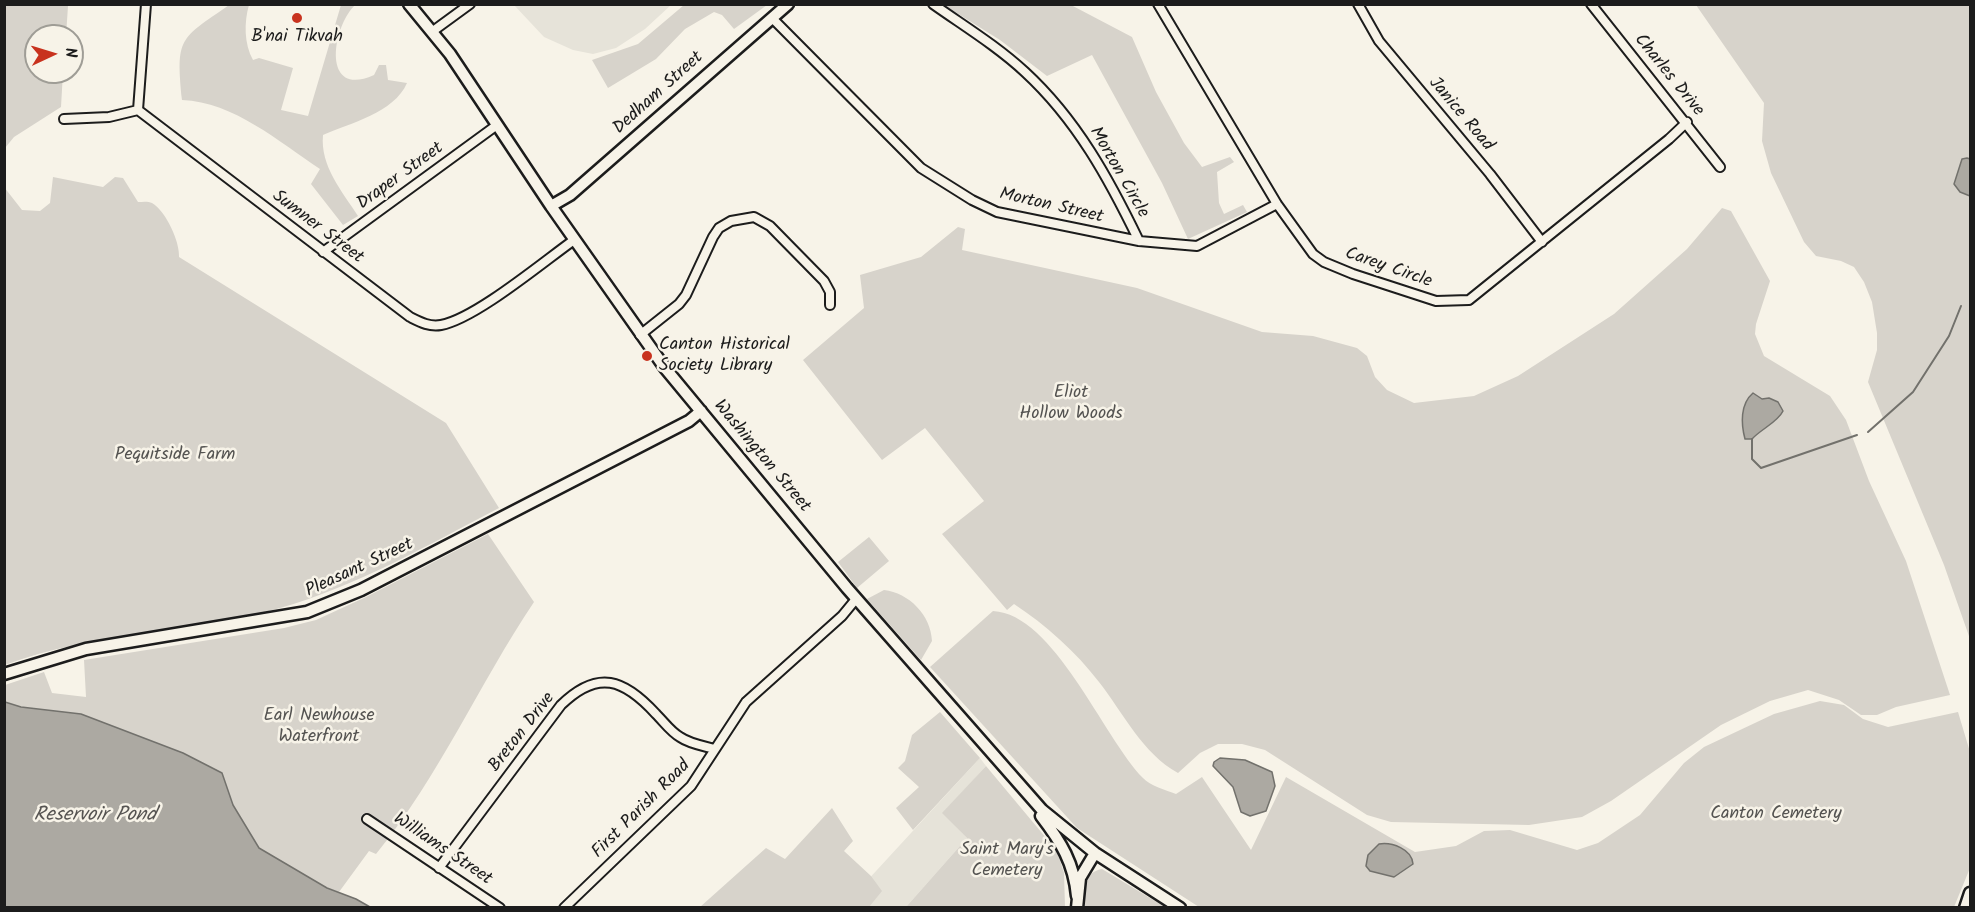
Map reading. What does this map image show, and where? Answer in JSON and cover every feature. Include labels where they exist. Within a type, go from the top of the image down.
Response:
[{"type":"main road","name":"Washington Street","points":[[409,4],[433,30],[640,335],[856,599],[1042,810],[1085,846],[1180,908]]},
{"type":"main road","name":"Dedham Street","points":[[551,206],[570,195],[788,4]]},
{"type":"main road","name":"Pleasant Street","points":[[4,674],[86,649],[170,633],[290,616],[321,608],[361,590],[688,421],[701,411]]},
{"type":"main road","name":"Washington Street","points":[[1004,768],[1011,782],[1058,838],[1070,858],[1077,902]]},
{"type":"main road","points":[[1075,878],[1077,859],[1085,846]]},
{"type":"main road","points":[[1077,902],[1080,878],[1095,853]]},
{"type":"main road","points":[[1965,908],[1971,893]]},
{"type":"street","points":[[64,119],[109,117],[138,110],[146,4]]},
{"type":"street","points":[[433,30],[470,4]]},
{"type":"street","name":"Morton Circle","points":[[933,4],[1025,72],[1051,99],[1093,153],[1139,241]]},
{"type":"street","name":"Carey Circle","points":[[1158,4],[1277,204],[1313,254],[1324,262],[1436,301],[1469,300],[1687,122]]},
{"type":"street","name":"Janice Road","points":[[1358,4],[1379,41],[1490,174],[1542,242]]},
{"type":"street","name":"Charles Drive","points":[[1591,4],[1687,122],[1720,167]]},
{"type":"street","name":"Morton Street","points":[[772,19],[898,148],[921,168],[972,200],[1013,216],[1139,241],[1197,246],[1277,204]]},
{"type":"street","name":"Sumner Street","points":[[138,110],[410,317],[427,325],[441,325],[476,310],[574,240]]},
{"type":"street","name":"Draper Street","points":[[323,252],[497,125]]},
{"type":"street","points":[[640,335],[670,313],[686,295],[719,228],[742,218],[754,217],[770,225],[824,281],[830,292],[830,305]]},
{"type":"street","name":"First Parish Road","points":[[564,908],[691,786],[746,702],[842,616],[856,599]]},
{"type":"street","name":"Breton Drive","points":[[439,868],[561,705],[578,689],[588,684],[612,683],[626,689],[637,695],[680,738],[716,749]]},
{"type":"street","name":"Williams Street","points":[[367,819],[500,908]]},
{"type":"shaded area","points":[[514,5],[671,5],[645,29],[616,48],[593,54],[573,50],[544,37]]},
{"type":"shaded area","points":[[980,758],[986,766],[943,813],[967,838],[906,907],[842,908]]},
{"type":"green space","points":[[5,4],[68,6],[67,24],[24,24],[24,84],[62,84],[61,107],[14,137],[5,148]]},
{"type":"green space","points":[[229,5],[249,5],[246,33],[253,60],[259,58],[293,68],[281,110],[308,116],[341,5],[355,5],[347,15],[337,43],[336,57],[339,69],[345,77],[357,80],[374,75],[379,65],[386,65],[388,80],[407,83],[401,93],[382,109],[323,135],[325,157],[333,178],[358,216],[343,225],[311,184],[320,169],[238,116],[201,102],[182,100],[180,64],[184,42],[200,26]]},
{"type":"green space","points":[[684,5],[767,5],[734,29],[722,15],[714,12],[685,29],[656,59],[608,88],[592,60],[638,44]]},
{"type":"green space","points":[[944,5],[1071,5],[1132,37],[1156,92],[1184,143],[1202,167],[1230,157],[1234,162],[1217,172],[1219,203],[1224,214],[1243,205],[1247,212],[1188,239],[1162,183],[1092,55],[1047,76],[1000,40]]},
{"type":"green space","points":[[1696,5],[1970,5],[1970,639],[1944,565],[1868,382],[1877,350],[1877,333],[1872,302],[1864,282],[1854,267],[1841,261],[1816,256],[1804,242],[1771,173],[1762,141],[1764,103]]},
{"type":"green space","name":"Pequitside Farm","points":[[53,177],[103,187],[115,177],[123,178],[138,202],[152,203],[167,220],[175,235],[179,257],[446,423],[499,508],[419,550],[309,599],[246,617],[74,645],[5,665],[4,187],[22,210],[40,211],[50,203]]},
{"type":"green space","name":"Eliot Hollow Woods","points":[[1722,208],[1731,211],[1770,281],[1755,334],[1764,356],[1830,396],[1846,420],[1869,481],[1906,561],[1950,695],[1896,707],[1877,715],[1861,715],[1839,700],[1808,690],[1770,701],[1721,725],[1611,801],[1582,817],[1529,825],[1391,822],[1367,815],[1265,750],[1242,744],[1218,744],[1200,753],[1178,773],[1165,765],[1134,732],[1099,682],[1070,650],[1049,630],[1014,604],[1007,610],[942,534],[984,501],[925,428],[882,460],[803,360],[864,308],[860,275],[921,257],[958,227],[965,229],[962,250],[1137,288],[1262,332],[1313,336],[1357,348],[1367,356],[1375,377],[1387,390],[1414,403],[1474,396],[1518,376],[1614,314],[1687,249]],"holes":[[[1753,393],[1762,399],[1776,420],[1752,439],[1746,439],[1744,415],[1747,404]]]},
{"type":"green space","name":"Earl Newhouse Waterfront","points":[[488,534],[534,602],[420,794],[376,854],[369,851],[339,892],[327,888],[259,848],[233,805],[222,773],[183,753],[81,714],[21,707],[5,702],[5,685],[44,672],[52,693],[86,697],[84,660],[284,628],[316,620]]},
{"type":"green space","points":[[869,537],[889,561],[857,588],[838,562]]},
{"type":"green space","points":[[884,590],[910,601],[928,622],[932,641],[921,660],[867,599]]},
{"type":"green space","name":"Canton Cemetery","points":[[993,611],[1015,617],[1037,633],[1057,654],[1128,759],[1146,781],[1176,794],[1202,777],[1251,850],[1286,777],[1415,852],[1456,846],[1484,831],[1510,830],[1577,850],[1598,843],[1640,815],[1684,763],[1704,747],[1774,714],[1820,701],[1844,705],[1863,719],[1888,727],[1958,712],[1970,752],[1970,868],[1954,907],[1199,907],[1077,828],[930,667]]},
{"type":"green space","points":[[940,712],[980,758],[913,830],[896,808],[919,787],[898,768],[905,761],[912,735]]},
{"type":"green space","name":"Saint Mary's Cemetery","points":[[986,766],[1057,851],[1064,873],[1065,907],[906,907],[967,838],[942,813]]},
{"type":"green space","points":[[832,808],[853,841],[844,851],[871,876],[882,891],[869,907],[700,907],[766,848],[785,859]]},
{"type":"green space","points":[[1102,869],[1165,907],[1084,907],[1088,878]]},
{"type":"water","points":[[1962,159],[1970,159],[1970,196],[1960,192],[1954,184]]},
{"type":"water","points":[[1753,393],[1762,399],[1769,398],[1778,402],[1783,411],[1777,419],[1752,439],[1745,439],[1744,408]]},
{"type":"water","name":"Reservoir Pond","points":[[5,702],[21,707],[81,714],[183,753],[222,773],[233,805],[259,848],[327,888],[370,907],[5,907]]},
{"type":"water","points":[[1220,758],[1245,760],[1272,772],[1275,786],[1266,811],[1250,816],[1241,812],[1233,787],[1213,766],[1214,762]]},
{"type":"water","points":[[1379,844],[1390,844],[1400,848],[1409,854],[1413,864],[1394,877],[1370,871],[1366,866],[1368,855]]},
{"type":"waterway","points":[[1868,432],[1913,392],[1949,336],[1961,306]]},
{"type":"waterway","points":[[1752,439],[1752,459],[1761,468],[1857,435]]},
{"type":"place","name":"B'nai Tikvah","points":[[297,18]]},
{"type":"place","name":"Canton Historical Society Library","points":[[647,356]]}]
